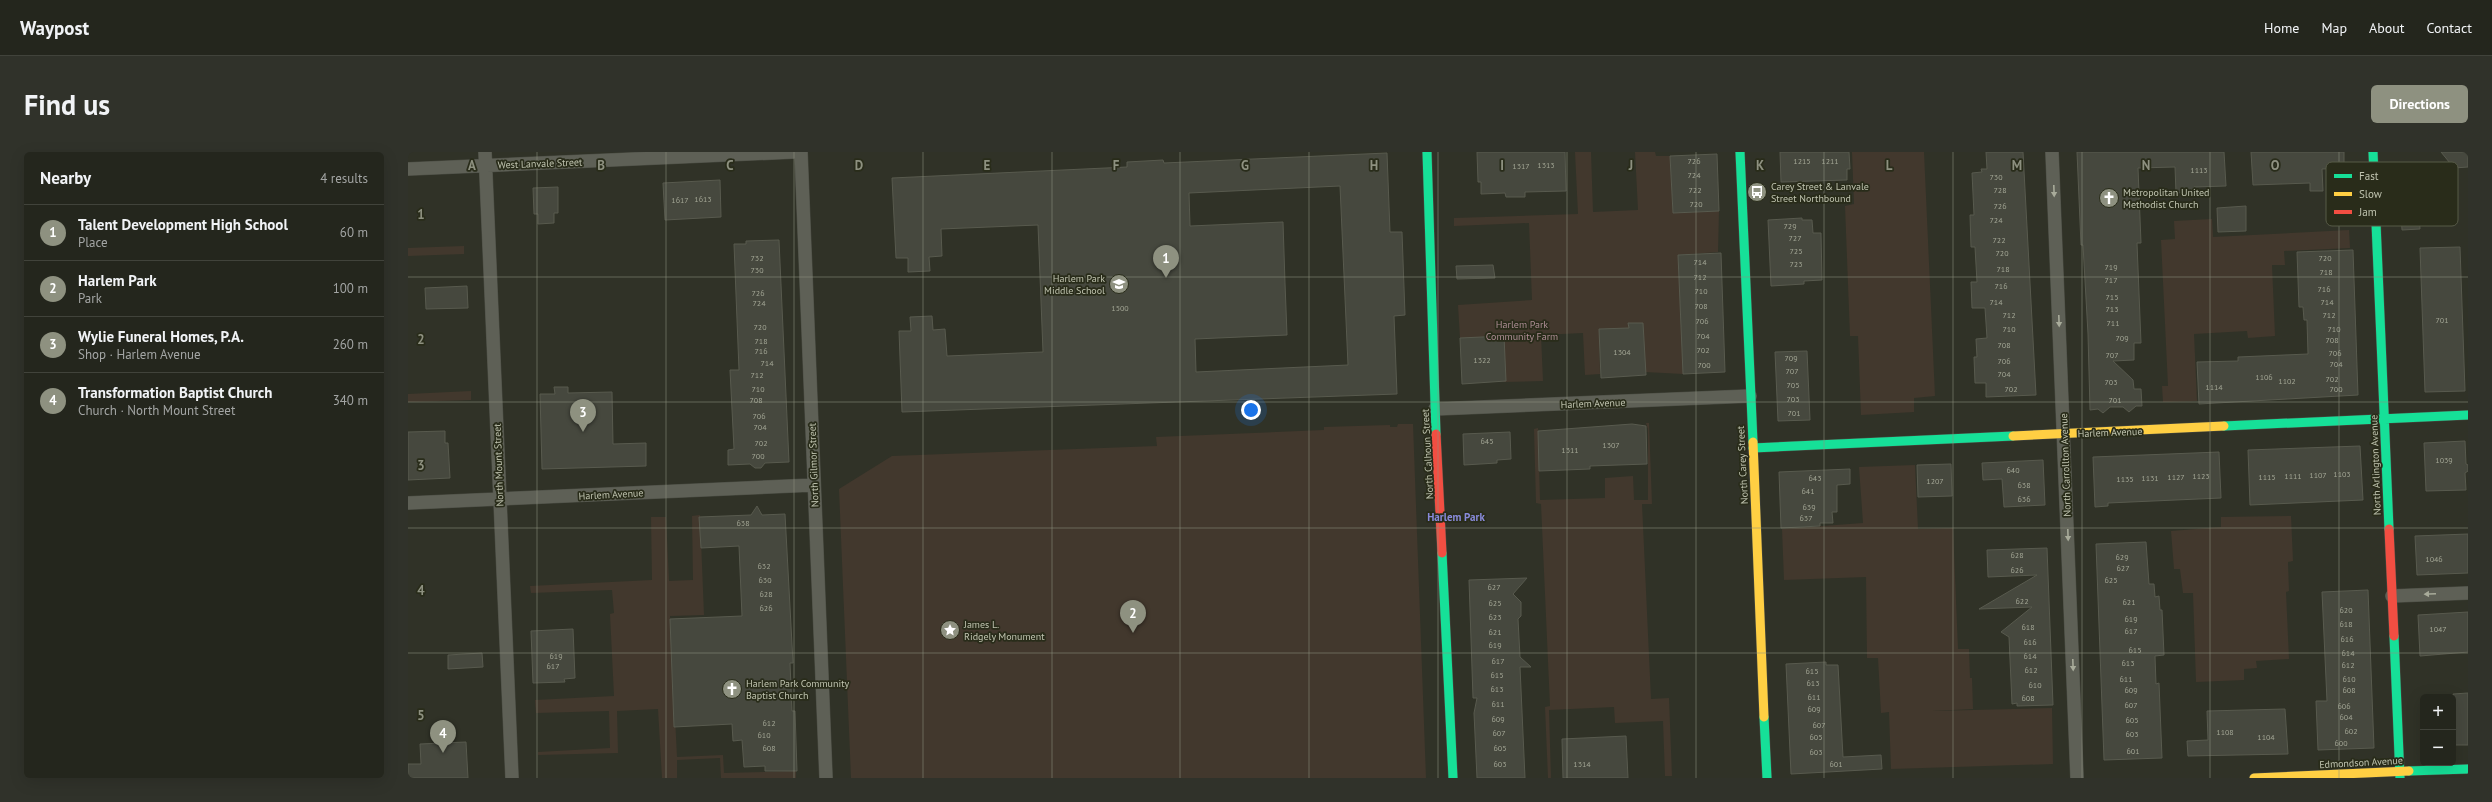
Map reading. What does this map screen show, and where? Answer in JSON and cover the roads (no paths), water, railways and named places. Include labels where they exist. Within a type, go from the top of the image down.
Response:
[{"type":"street","name":"North Mount Street","points":[[485,152],[512,778]]},
{"type":"street","name":"West Lanvale Street","points":[[408,169],[793,152]]},
{"type":"street","name":"North Gilmor Street","points":[[801,152],[826,778]]},
{"type":"street","name":"North Calhoun Street","points":[[1427,152],[1435,409],[1453,778]]},
{"type":"street","name":"North Carey Street","points":[[1740,152],[1767,778]]},
{"type":"street","name":"North Carrollton Avenue","points":[[2052,152],[2077,778]]},
{"type":"street","name":"North Arlington Avenue","points":[[2373,152],[2373,162]]},
{"type":"street","name":"North Arlington Avenue","points":[[2376,226],[2400,775]]},
{"type":"street","name":"Harlem Avenue","points":[[1435,409],[1750,396]]},
{"type":"street","name":"Harlem Avenue","points":[[1753,448],[2468,415]]},
{"type":"street","name":"Harlem Avenue","points":[[408,503],[814,485]]},
{"type":"street","points":[[2392,596],[2468,593]]},
{"type":"street","name":"Edmondson Avenue","points":[[2254,778],[2400,775],[2468,769]]},
{"type":"place","name":"Carey Street & Lanvale Street Northbound","points":[[1757,192]]},
{"type":"place","name":"Metropolitan United Methodist Church","points":[[2109,198]]},
{"type":"place","name":"Talent Development High School","points":[[1166,278]]},
{"type":"place","name":"Harlem Park Middle School","points":[[1119,284]]},
{"type":"place","name":"Wylie Funeral Homes, P.A.","points":[[583,432]]},
{"type":"place","name":"James L. Ridgely Monument","points":[[950,630]]},
{"type":"place","name":"Harlem Park","points":[[1133,633]]},
{"type":"place","name":"Harlem Park Community Baptist Church","points":[[732,689]]},
{"type":"place","name":"Transformation Baptist Church","points":[[443,753]]},
{"type":"district","name":"Harlem Park","points":[[1456,517]]},
{"type":"park label","name":"Harlem Park Community Farm","points":[[1522,330]]}]
